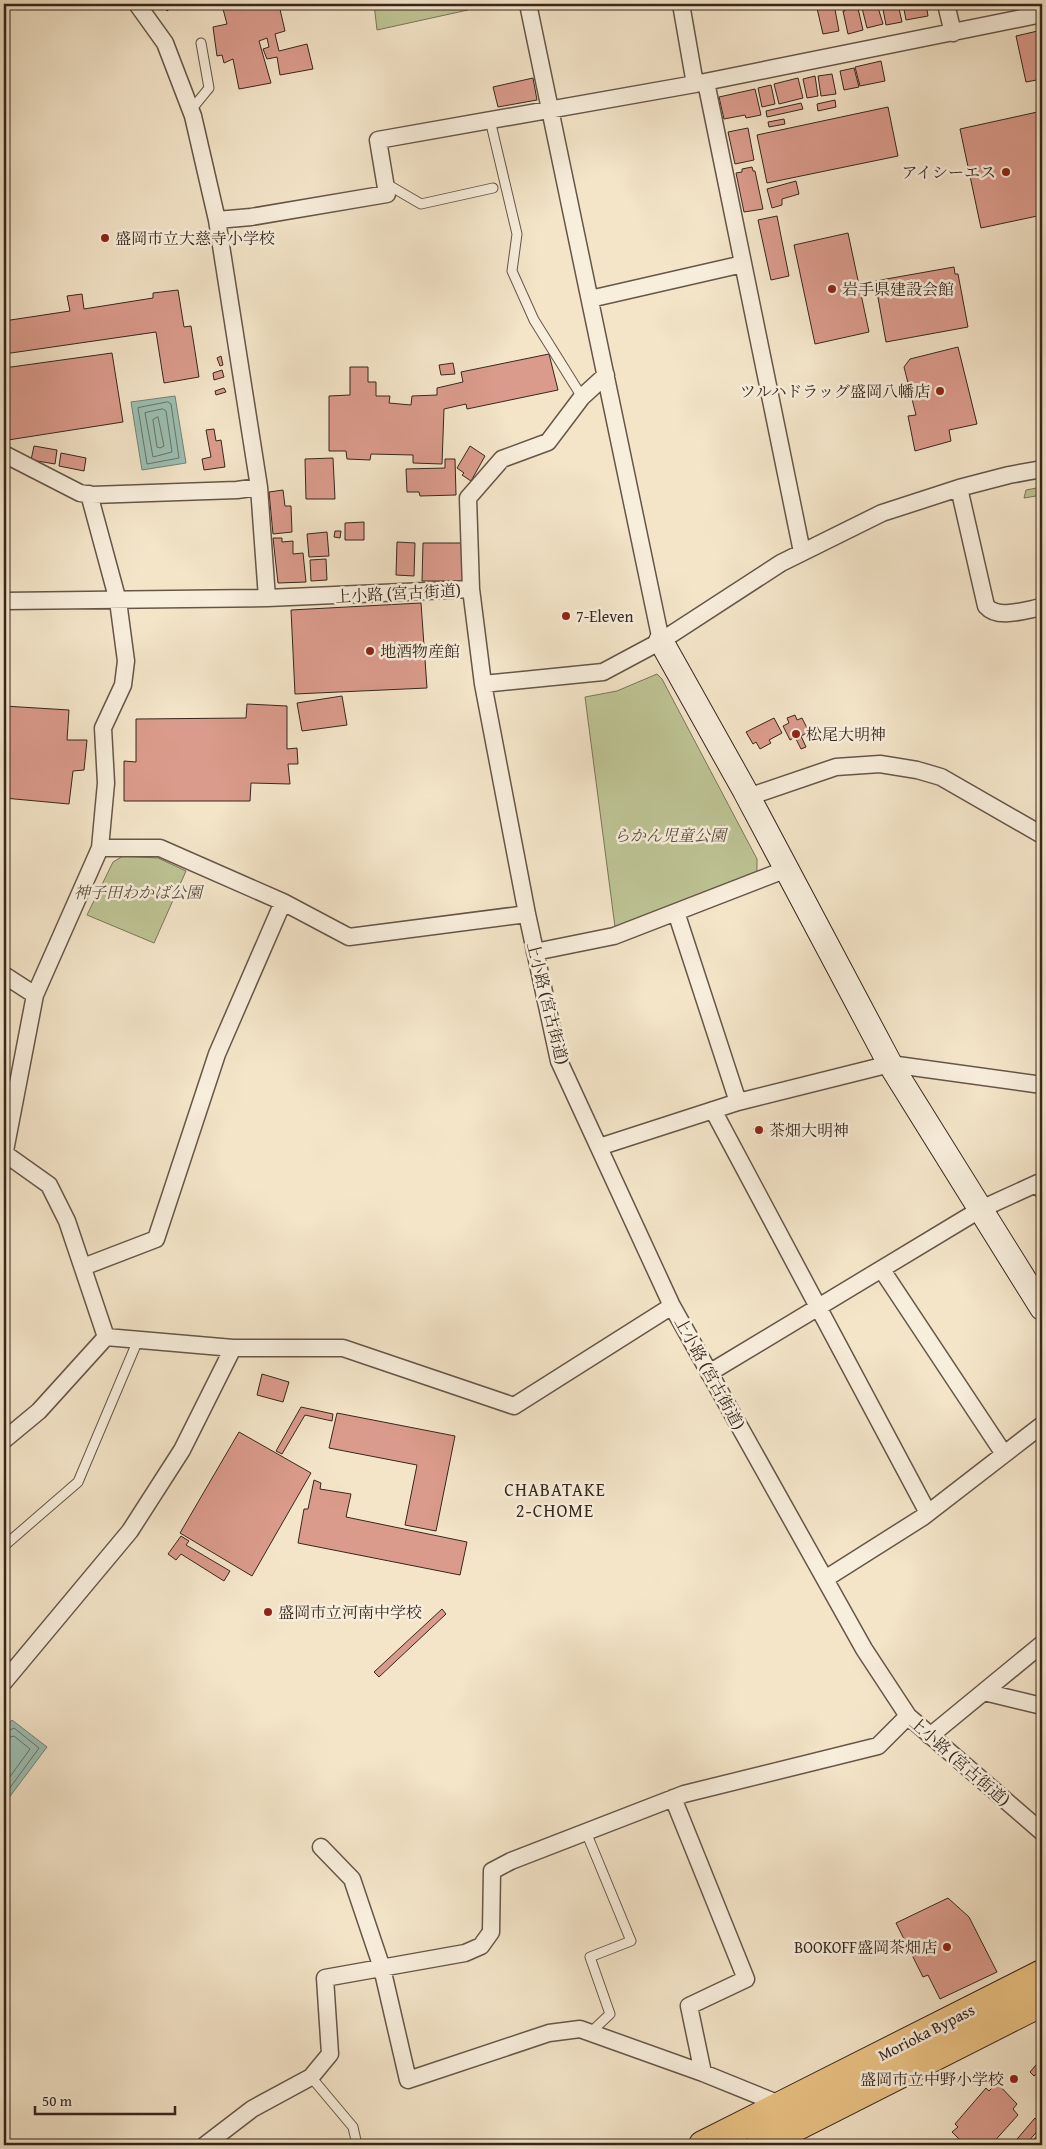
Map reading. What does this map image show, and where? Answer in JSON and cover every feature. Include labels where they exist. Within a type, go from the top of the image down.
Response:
[{"type":"highway","name":"Morioka Bypass","points":[[703,2145],[1042,1974]]},
{"type":"highway","name":"Morioka Bypass","points":[[760,2145],[1042,2002]]},
{"type":"street","points":[[137,4],[165,43],[191,110],[217,220],[259,487],[267,598]]},
{"type":"street","points":[[528,4],[548,111],[590,299],[661,640],[787,869],[890,1064],[1042,1308]]},
{"type":"street","points":[[680,4],[743,264],[802,552]]},
{"type":"street","points":[[946,4],[953,33]]},
{"type":"street","points":[[217,220],[251,217],[387,194],[378,140],[700,83],[1042,14]]},
{"type":"street","points":[[590,299],[743,264]]},
{"type":"street","points":[[471,589],[468,498],[502,459],[548,442],[582,397],[606,374]]},
{"type":"street","points":[[4,454],[80,493],[237,490],[259,487]]},
{"type":"street","points":[[484,684],[602,672],[661,640],[780,563],[882,513],[960,488],[1009,475],[1042,469]]},
{"type":"street","points":[[960,488],[986,606],[990,612],[998,614],[1042,607]]},
{"type":"street","points":[[89,494],[118,601],[126,661],[123,685],[104,728],[106,782],[100,848],[35,995],[4,1154],[48,1184],[67,1221],[106,1336]]},
{"type":"street","name":"上小路 (宮古街道)","points":[[4,601],[267,598],[471,589],[484,684],[527,914],[559,1061],[672,1306],[864,1649],[908,1716],[1042,1832]]},
{"type":"street","points":[[748,797],[836,767],[880,764],[917,770],[941,777],[1042,835]]},
{"type":"street","points":[[100,848],[160,848],[283,902],[349,938],[527,914]]},
{"type":"street","points":[[535,952],[614,936],[787,869]]},
{"type":"street","points":[[83,1267],[156,1239],[217,1054],[283,902]]},
{"type":"street","points":[[676,912],[738,1102]]},
{"type":"street","points":[[4,975],[35,995]]},
{"type":"street","points":[[599,1147],[738,1102],[890,1064],[1042,1085]]},
{"type":"street","points":[[713,1110],[928,1513]]},
{"type":"street","points":[[709,1373],[980,1209],[1038,1183],[1042,1190]]},
{"type":"street","points":[[882,1270],[1004,1454]]},
{"type":"street","points":[[106,1336],[233,1348],[343,1348],[514,1406],[672,1306]]},
{"type":"street","points":[[4,1440],[39,1411],[106,1336]]},
{"type":"street","points":[[4,1682],[130,1531],[182,1450],[233,1348]]},
{"type":"street","points":[[825,1579],[928,1513],[1042,1425]]},
{"type":"street","points":[[930,1736],[1042,1644]]},
{"type":"street","points":[[984,1692],[1042,1706]]},
{"type":"street","points":[[205,2145],[252,2109],[311,2077],[330,2054],[330,2022],[325,1978],[465,1953],[481,1946],[490,1932],[492,1871],[673,1798],[878,1746],[908,1716]]},
{"type":"street","points":[[673,1798],[746,1979],[689,2006],[703,2073]]},
{"type":"street","points":[[321,1847],[352,1879],[382,1968],[408,2080],[549,2033],[580,2029],[703,2073],[782,2106]]},
{"type":"lane","points":[[191,110],[209,88],[201,43]]},
{"type":"lane","points":[[490,120],[517,234],[512,271],[534,320],[582,397]]},
{"type":"lane","points":[[385,183],[421,204],[494,188]]},
{"type":"lane","points":[[4,1546],[78,1482],[138,1340]]},
{"type":"lane","points":[[586,1832],[631,1941],[590,1957],[610,2014],[591,2032]]},
{"type":"lane","points":[[311,2077],[353,2127],[356,2145]]},
{"type":"green space","points":[[374,4],[467,4],[468,10],[377,30]]},
{"type":"green space","points":[[1042,487],[1042,495],[1024,498],[1026,490]]},
{"type":"green space","name":"らかん児童公園","points":[[657,674],[662,679],[757,859],[757,874],[615,927],[585,697],[617,691]]},
{"type":"green space","name":"神子田わかば公園","points":[[123,856],[158,858],[186,871],[154,943],[87,915],[113,862]]},
{"type":"water","points":[[175,396],[186,463],[142,470],[131,402]]},
{"type":"water","points":[[12,1720],[47,1747],[5,1803],[4,1730]]},
{"type":"building","points":[[170,4],[172,7],[167,11],[162,5]]},
{"type":"building","points":[[243,4],[287,4],[279,5],[285,31],[275,34],[279,51],[307,44],[313,69],[280,75],[277,57],[267,59],[263,49],[269,47],[267,38],[259,41],[271,83],[239,89],[233,59],[224,63],[222,55],[217,56],[213,27],[227,24],[223,9]]},
{"type":"building","points":[[816,4],[834,4],[839,31],[823,34]]},
{"type":"building","points":[[844,4],[857,4],[863,30],[848,34],[843,11],[845,11]]},
{"type":"building","points":[[861,4],[877,4],[883,24],[867,28]]},
{"type":"building","points":[[882,4],[898,4],[902,22],[886,25]]},
{"type":"building","points":[[903,4],[926,4],[928,16],[906,20]]},
{"type":"building","points":[[1042,30],[1042,79],[1026,82],[1016,36]]},
{"type":"building","points":[[881,61],[885,81],[860,86],[855,67]]},
{"type":"building","points":[[854,68],[859,87],[844,90],[840,71]]},
{"type":"building","points":[[832,74],[836,94],[821,96],[818,76]]},
{"type":"building","points":[[815,76],[818,96],[807,98],[803,79]]},
{"type":"building","points":[[533,78],[537,100],[498,107],[493,87]]},
{"type":"building","points":[[798,78],[803,98],[779,104],[774,84]]},
{"type":"building","points":[[771,85],[775,104],[762,107],[758,88]]},
{"type":"building","points":[[755,89],[761,115],[746,118],[745,115],[724,119],[719,97]]},
{"type":"building","points":[[835,100],[836,107],[818,111],[817,104]]},
{"type":"building","points":[[801,103],[803,109],[767,117],[766,111]]},
{"type":"building","points":[[888,107],[898,156],[767,183],[757,135]]},
{"type":"building","name":"アイシーエス","points":[[1042,111],[1042,215],[981,228],[960,129]]},
{"type":"building","points":[[784,119],[785,124],[769,127],[768,122]]},
{"type":"building","points":[[748,128],[754,160],[735,164],[728,132]]},
{"type":"building","points":[[752,167],[753,171],[755,171],[763,209],[744,212],[736,173],[742,172],[742,169]]},
{"type":"building","points":[[796,181],[799,194],[782,199],[782,205],[772,208],[767,189]]},
{"type":"building","points":[[777,216],[789,276],[771,280],[758,220]]},
{"type":"building","name":"岩手県建設会館","points":[[848,233],[869,332],[815,344],[794,245]]},
{"type":"building","points":[[954,267],[955,274],[958,274],[968,327],[886,342],[875,281]]},
{"type":"building","points":[[178,290],[184,327],[191,326],[199,377],[164,383],[156,332],[4,354],[4,321],[70,311],[67,296],[82,294],[84,309],[153,298],[153,293]]},
{"type":"building","name":"ツルハドラッグ盛岡八幡店","points":[[958,347],[977,424],[949,430],[951,441],[915,451],[908,416],[916,415],[904,367],[910,359]]},
{"type":"building","points":[[112,353],[123,422],[8,440],[4,415],[4,368]]},
{"type":"building","points":[[549,354],[558,390],[467,409],[466,404],[444,409],[442,464],[413,463],[413,455],[371,454],[370,460],[347,459],[346,451],[329,451],[329,396],[350,395],[350,367],[368,367],[368,382],[376,382],[376,396],[390,396],[389,403],[411,405],[412,396],[437,395],[437,388],[463,382],[461,372]]},
{"type":"building","points":[[221,356],[223,365],[220,366],[217,358]]},
{"type":"building","points":[[453,363],[455,374],[441,375],[439,365]]},
{"type":"building","points":[[222,370],[224,377],[214,380],[213,373]]},
{"type":"building","points":[[224,388],[226,392],[216,395],[215,391]]},
{"type":"building","points":[[214,429],[216,441],[221,440],[225,467],[204,470],[202,459],[211,457],[206,430]]},
{"type":"building","points":[[34,446],[57,450],[55,464],[31,460]]},
{"type":"building","points":[[470,446],[485,456],[471,481],[462,475],[464,473],[457,468]]},
{"type":"building","points":[[61,453],[86,458],[84,471],[59,466]]},
{"type":"building","points":[[333,458],[335,499],[306,499],[305,459]]},
{"type":"building","points":[[445,459],[455,459],[456,495],[420,496],[419,492],[407,492],[406,469],[445,468]]},
{"type":"building","points":[[283,490],[285,506],[291,506],[292,532],[273,534],[269,492]]},
{"type":"building","points":[[364,522],[364,540],[345,540],[345,523]]},
{"type":"building","points":[[335,531],[341,531],[340,538],[334,537]]},
{"type":"building","points":[[327,532],[329,556],[309,557],[307,534]]},
{"type":"building","points":[[273,538],[282,538],[282,542],[293,541],[293,554],[303,553],[306,582],[278,583]]},
{"type":"building","points":[[397,542],[415,543],[414,576],[396,575]]},
{"type":"building","points":[[423,543],[464,543],[465,581],[422,581]]},
{"type":"building","points":[[326,559],[327,580],[311,581],[310,560]]},
{"type":"building","points":[[421,603],[427,688],[295,694],[291,610]]},
{"type":"building","points":[[342,696],[347,725],[302,731],[297,703]]},
{"type":"building","points":[[247,704],[287,706],[287,749],[297,748],[298,764],[288,764],[290,784],[251,783],[250,801],[124,801],[124,761],[136,762],[136,719],[246,718]]},
{"type":"building","points":[[4,706],[69,710],[67,740],[87,740],[84,770],[73,771],[69,804],[4,798]]},
{"type":"building","name":"松尾大明神","points":[[795,715],[797,720],[802,718],[809,732],[801,736],[806,747],[801,749],[795,737],[790,740],[783,726],[789,723],[787,718]]},
{"type":"building","points":[[774,718],[782,733],[769,740],[771,743],[760,749],[756,742],[753,744],[746,732]]},
{"type":"building","name":"茶畑大明神","points":[[759,1125],[765,1131],[759,1136],[753,1129]]},
{"type":"building","points":[[262,1374],[289,1382],[283,1402],[257,1395]]},
{"type":"building","points":[[301,1407],[333,1414],[332,1421],[305,1415],[282,1454],[276,1451]]},
{"type":"building","points":[[337,1413],[455,1436],[436,1531],[405,1525],[417,1465],[329,1448]]},
{"type":"building","points":[[239,1432],[311,1473],[252,1576],[180,1533]]},
{"type":"building","points":[[314,1480],[321,1483],[320,1489],[351,1494],[346,1517],[467,1542],[460,1575],[298,1543],[304,1509],[308,1509]]},
{"type":"building","points":[[181,1536],[189,1541],[186,1545],[230,1571],[224,1581],[181,1554],[176,1560],[168,1554]]},
{"type":"building","points":[[442,1609],[446,1614],[379,1677],[374,1672]]},
{"type":"building","name":"BOOKOFF盛岡茶畑店","points":[[948,1898],[969,1917],[997,1972],[940,1999],[928,1975],[923,1977],[896,1923]]},
{"type":"building","points":[[1036,2065],[1041,2070],[1034,2076],[1030,2072]]},
{"type":"building","points":[[997,2083],[1017,2104],[1013,2109],[1018,2115],[991,2145],[955,2145],[960,2140],[952,2132],[958,2127],[955,2124],[986,2088],[989,2091]]},
{"type":"building","points":[[1035,2118],[1042,2126],[1025,2145],[1012,2145]]},
{"type":"building","points":[[1042,2130],[1042,2145],[1029,2145]]},
{"type":"place","name":"アイシーエス","points":[[1006,172]]},
{"type":"place","name":"盛岡市立大慈寺小学校","points":[[105,238]]},
{"type":"place","name":"岩手県建設会館","points":[[832,289]]},
{"type":"place","name":"ツルハドラッグ盛岡八幡店","points":[[940,391]]},
{"type":"place","name":"7-Eleven","points":[[566,616]]},
{"type":"place","name":"地酒物産館","points":[[370,651]]},
{"type":"place","name":"松尾大明神","points":[[796,734]]},
{"type":"place","name":"茶畑大明神","points":[[759,1130]]},
{"type":"place","name":"盛岡市立河南中学校","points":[[268,1612]]},
{"type":"place","name":"BOOKOFF盛岡茶畑店","points":[[947,1947]]},
{"type":"place","name":"盛岡市立中野小学校","points":[[1014,2079]]},
{"type":"district","name":"CHABATAKE 2-CHOME","points":[[555,1500]]}]
